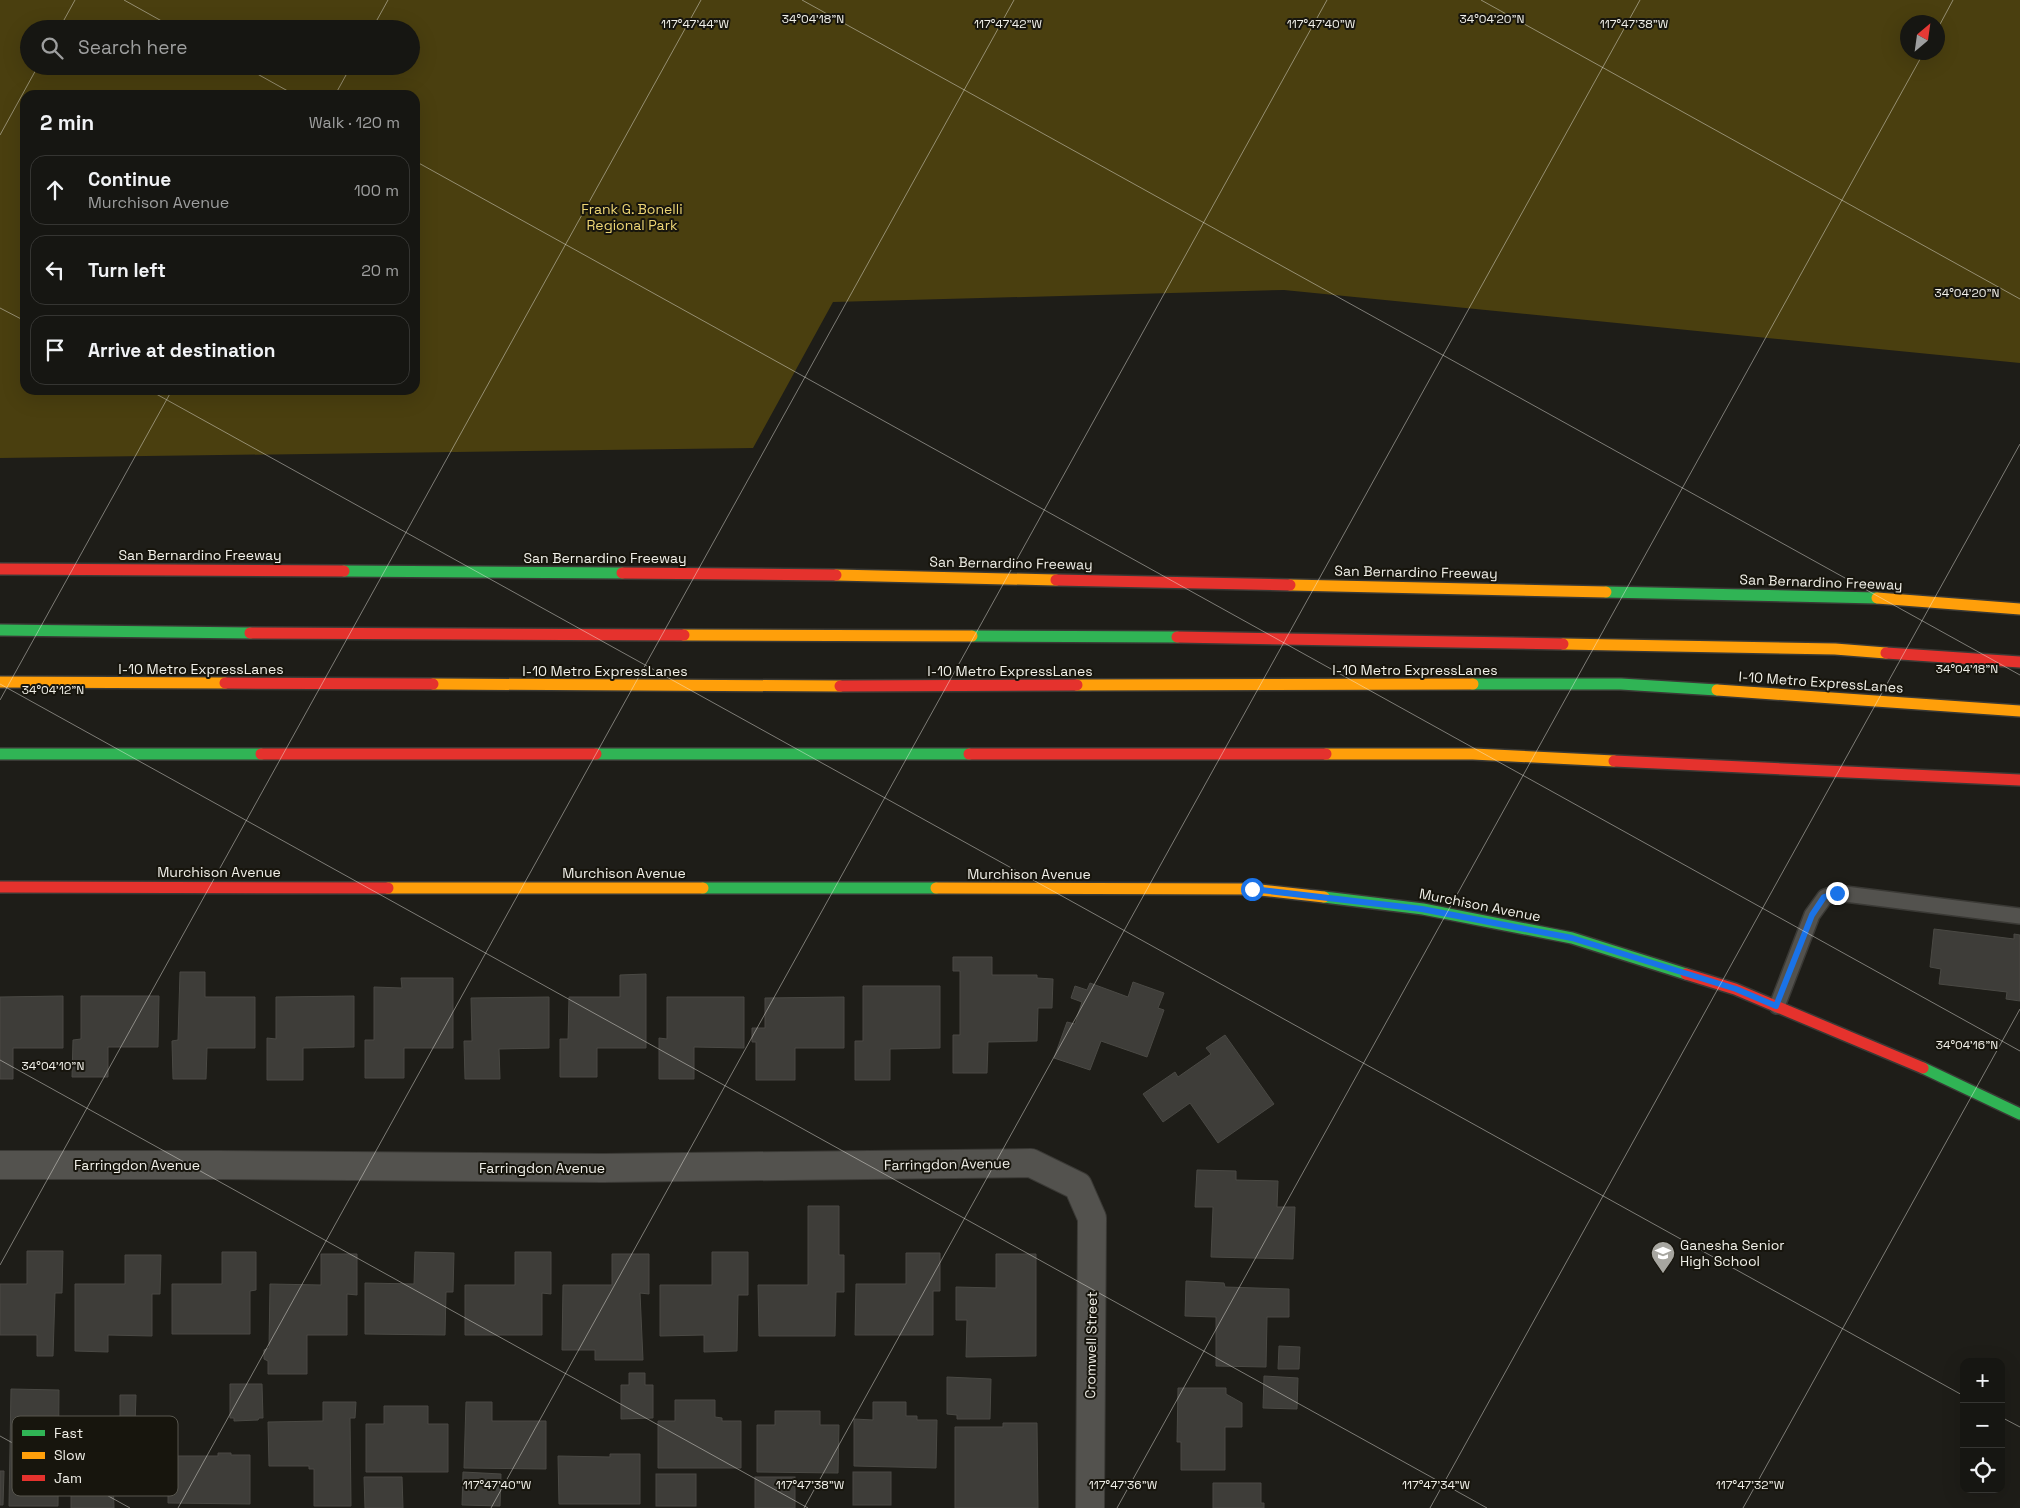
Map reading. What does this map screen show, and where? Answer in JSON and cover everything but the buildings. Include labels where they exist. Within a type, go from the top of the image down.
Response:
[{"type":"main road","name":"San Bernardino Freeway","points":[[0,569],[836,574],[1884,598],[2020,609]]},
{"type":"main road","name":"I-10 Metro ExpressLanes","points":[[0,630],[455,635],[1098,636],[1835,649],[2020,662]]},
{"type":"main road","name":"I-10 Metro ExpressLanes","points":[[0,682],[736,686],[1621,684],[2020,711]]},
{"type":"main road","points":[[0,754],[1473,754],[2020,780]]},
{"type":"main road","name":"Murchison Avenue","points":[[0,887],[1252,889],[1422,909],[1572,938],[1736,989],[1894,1055],[2020,1114]]},
{"type":"street","name":"Farringdon Avenue","points":[[0,1165],[603,1168],[1031,1163],[1078,1186]]},
{"type":"street","name":"Cromwell Street","points":[[1078,1186],[1092,1218],[1090,1508]]},
{"type":"lane","points":[[1776,1006],[1812,915],[1824,897],[1837,893],[2020,916]]},
{"type":"green space","name":"Frank G. Bonelli Regional Park","points":[[0,0],[2020,0],[2020,363],[1284,290],[833,302],[753,448],[0,458]]},
{"type":"traffic: fast","points":[[344,571],[622,573]]},
{"type":"traffic: fast","points":[[1606,592],[1877,598]]},
{"type":"traffic: fast","points":[[0,630],[250,633]]},
{"type":"traffic: fast","points":[[972,636],[1177,637]]},
{"type":"traffic: fast","points":[[1473,684],[1621,684],[1717,690]]},
{"type":"traffic: fast","points":[[0,754],[261,754]]},
{"type":"traffic: fast","points":[[596,754],[969,754]]},
{"type":"traffic: fast","points":[[703,888],[936,888]]},
{"type":"traffic: fast","points":[[1324,897],[1423,909],[1572,938],[1686,974]]},
{"type":"traffic: fast","points":[[1923,1068],[2020,1114]]},
{"type":"traffic: slow","points":[[836,575],[1056,580]]},
{"type":"traffic: slow","points":[[1290,585],[1606,592]]},
{"type":"traffic: slow","points":[[1877,598],[2020,609]]},
{"type":"traffic: slow","points":[[684,635],[972,636]]},
{"type":"traffic: slow","points":[[1563,644],[1835,649],[1886,653]]},
{"type":"traffic: slow","points":[[0,682],[225,683]]},
{"type":"traffic: slow","points":[[433,684],[840,686]]},
{"type":"traffic: slow","points":[[1077,685],[1473,684]]},
{"type":"traffic: slow","points":[[1717,690],[2020,711]]},
{"type":"traffic: slow","points":[[1326,754],[1473,754],[1614,761]]},
{"type":"traffic: slow","points":[[388,888],[703,888]]},
{"type":"traffic: slow","points":[[936,888],[1251,889],[1324,897]]},
{"type":"traffic: jam","points":[[0,569],[344,571]]},
{"type":"traffic: jam","points":[[622,573],[836,575]]},
{"type":"traffic: jam","points":[[1056,580],[1290,585]]},
{"type":"traffic: jam","points":[[250,633],[684,635]]},
{"type":"traffic: jam","points":[[1177,637],[1563,644]]},
{"type":"traffic: jam","points":[[1886,653],[2020,662]]},
{"type":"traffic: jam","points":[[225,683],[433,684]]},
{"type":"traffic: jam","points":[[840,686],[1077,685]]},
{"type":"traffic: jam","points":[[261,754],[596,754]]},
{"type":"traffic: jam","points":[[969,754],[1326,754]]},
{"type":"traffic: jam","points":[[1614,761],[2020,780]]},
{"type":"traffic: jam","points":[[0,887],[388,888]]},
{"type":"traffic: jam","points":[[1686,974],[1735,989],[1923,1068]]},
{"type":"place","name":"Ganesha Senior High School","points":[[1663,1274]]},
{"type":"route","points":[[1252,889],[1422,909],[1572,938],[1736,989],[1776,1006],[1812,915],[1824,897],[1837,893]]}]
